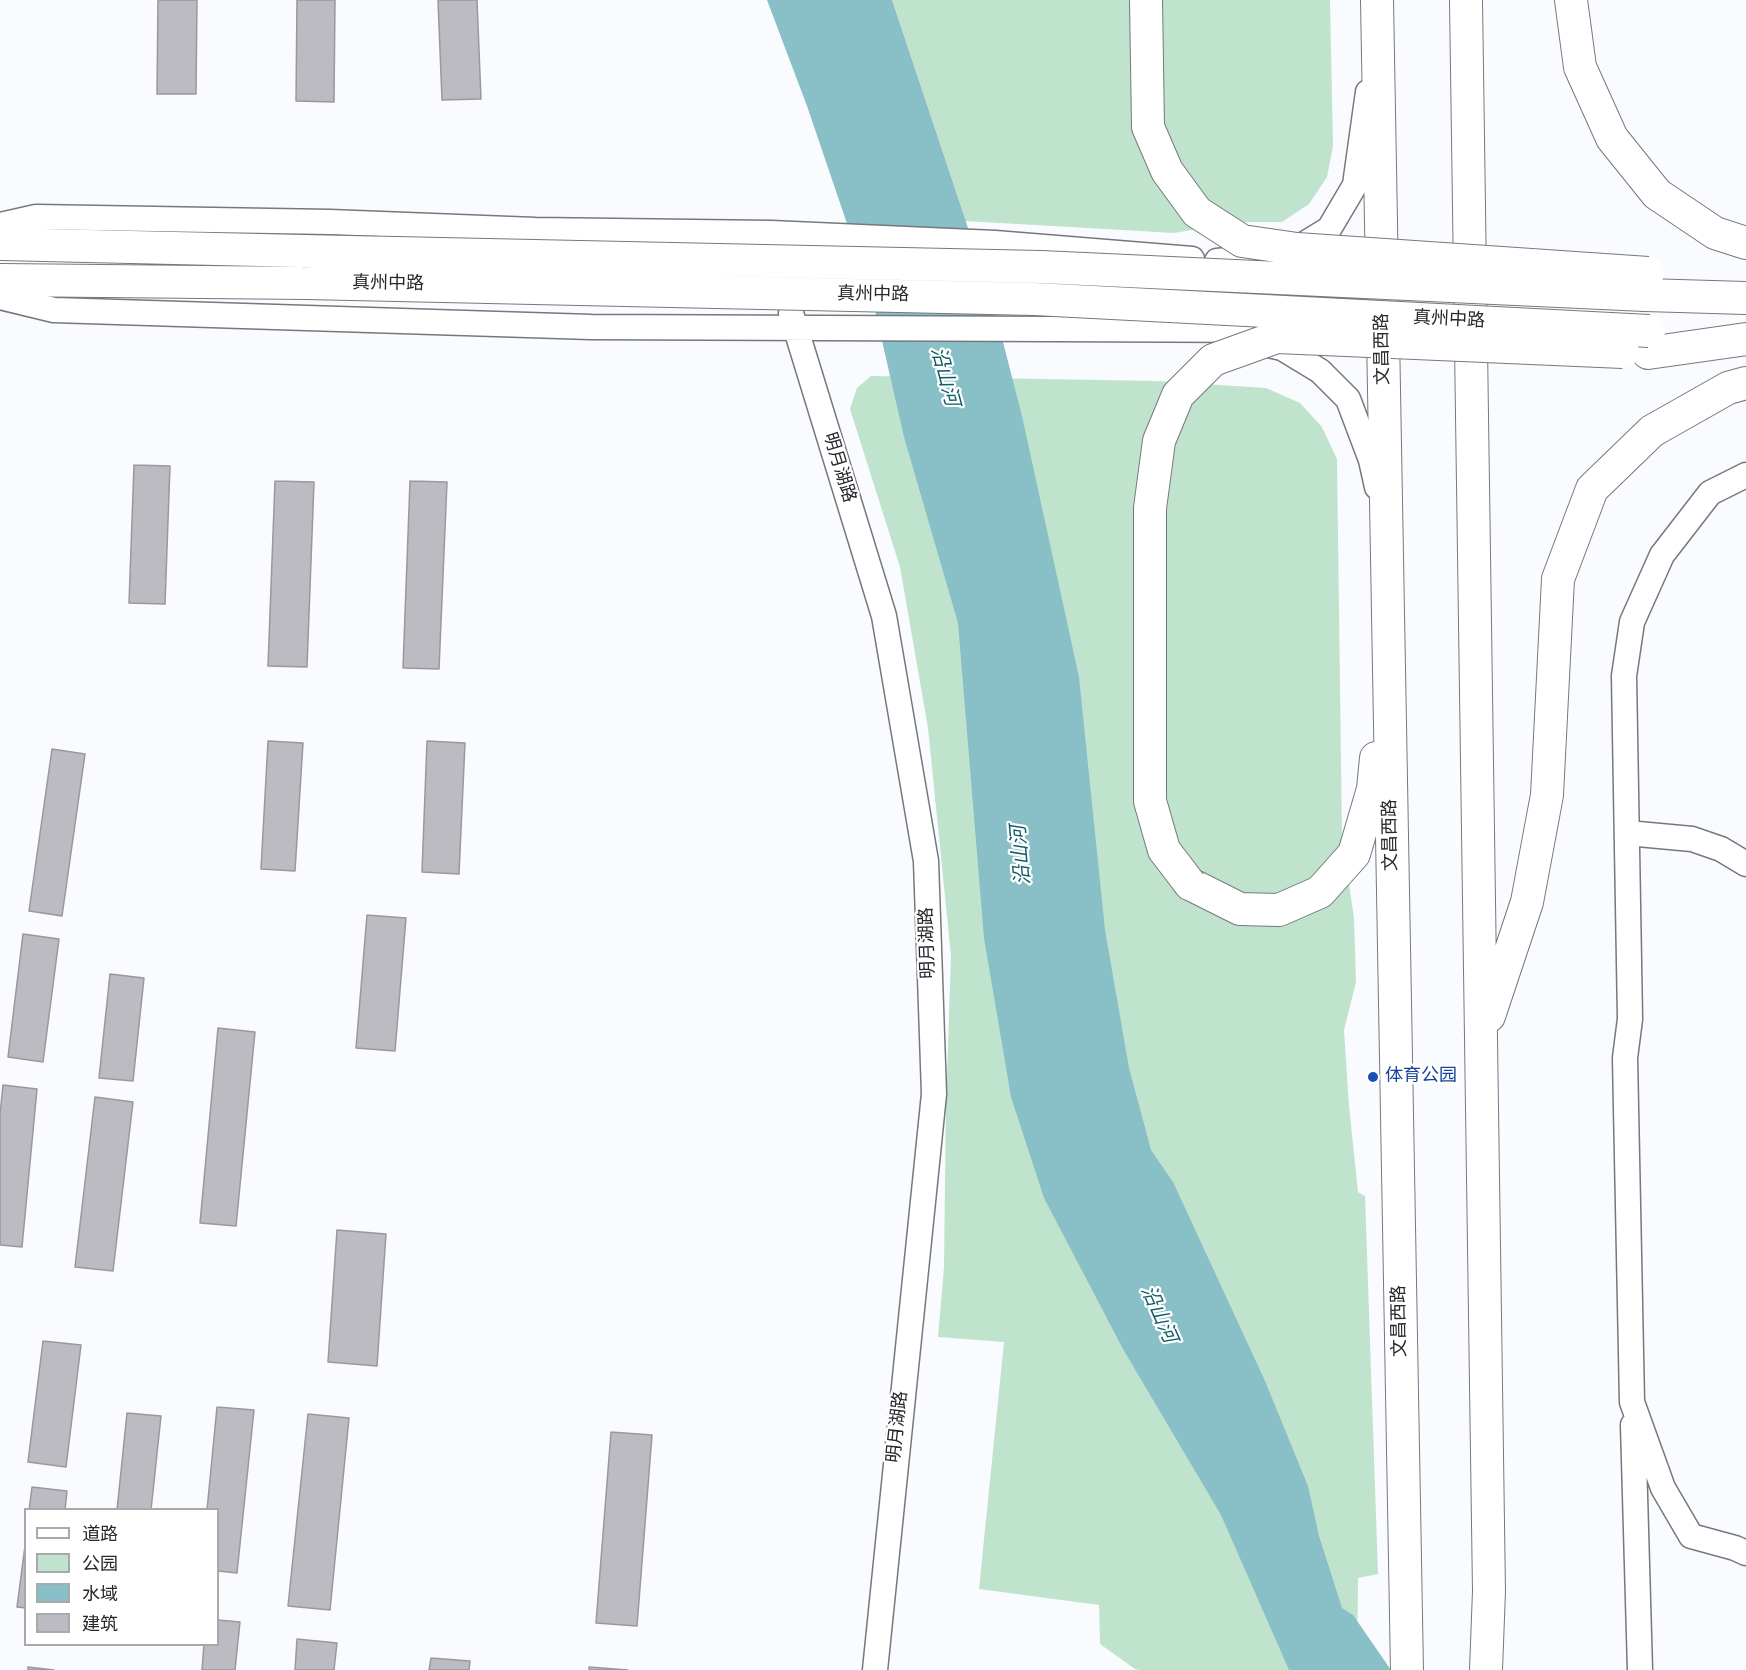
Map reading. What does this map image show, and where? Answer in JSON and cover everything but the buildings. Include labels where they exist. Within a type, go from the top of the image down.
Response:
[{"type":"main road","points":[[1146,0],[1148,127],[1167,171],[1197,212],[1242,241],[1297,249],[1647,284]]},
{"type":"main road","name":"文昌西路","points":[[1377,0],[1407,1670]]},
{"type":"main road","points":[[1466,0],[1489,1590],[1486,1670]]},
{"type":"main road","points":[[1570,0],[1580,67],[1612,138],[1657,194],[1715,233],[1746,243]]},
{"type":"main road","name":"真州中路","points":[[0,244],[1041,267],[1647,284],[1746,295]]},
{"type":"main road","name":"真州中路","points":[[0,280],[306,282],[1035,299],[1648,342],[1746,334]]},
{"type":"main road","points":[[1388,611],[1373,789],[1354,854],[1320,892],[1279,910],[1240,909],[1190,884],[1164,850],[1150,801],[1150,508],[1159,441],[1178,395],[1213,360],[1277,337],[1648,342],[1746,339]]},
{"type":"main road","points":[[1481,1040],[1527,902],[1547,795],[1558,579],[1592,489],[1652,431],[1728,387],[1746,383]]},
{"type":"street","points":[[1217,261],[1288,254],[1329,229],[1355,185],[1367,100],[1377,0]]},
{"type":"street","points":[[0,225],[36,217],[330,222],[547,230],[771,233],[995,243],[1217,261],[1470,274]]},
{"type":"street","name":"明月湖路","points":[[771,233],[794,327],[884,616],[926,861],[934,1094],[875,1670]]},
{"type":"street","name":"真州中路","points":[[0,297],[54,310],[591,327],[1472,332]]},
{"type":"street","points":[[1209,330],[1282,348],[1320,371],[1347,399],[1371,460],[1387,532]]},
{"type":"street","points":[[1640,1670],[1625,1058],[1630,1019],[1624,676],[1632,622],[1662,555],[1710,493],[1746,475]]},
{"type":"street","points":[[1627,833],[1692,839],[1721,849],[1746,864]]},
{"type":"street","points":[[1632,1402],[1663,1488],[1691,1536],[1746,1553]]},
{"type":"green space","points":[[892,0],[1330,0],[1333,146],[1327,177],[1309,204],[1282,222],[1237,222],[1174,233],[965,221]]},
{"type":"green space","points":[[871,376],[1156,381],[1266,388],[1300,403],[1322,427],[1337,459],[1342,837],[1354,918],[1356,982],[1344,1030],[1358,1192],[1365,1196],[1378,1574],[1358,1578],[1357,1670],[1135,1669],[1100,1644],[1099,1605],[979,1589],[1004,1342],[938,1337],[944,1267],[951,956],[928,728],[900,567],[850,409],[857,388]]},
{"type":"water","name":"沿山河","points":[[767,0],[892,0],[993,303],[1022,416],[1079,677],[1105,930],[1129,1068],[1151,1150],[1173,1182],[1265,1381],[1308,1486],[1319,1536],[1342,1608],[1353,1615],[1391,1670],[1289,1670],[1221,1515],[1123,1349],[1044,1198],[1011,1097],[984,938],[958,623],[904,437],[872,297],[807,106]]},
{"type":"place","name":"体育公园","points":[[1373,1077]]}]
